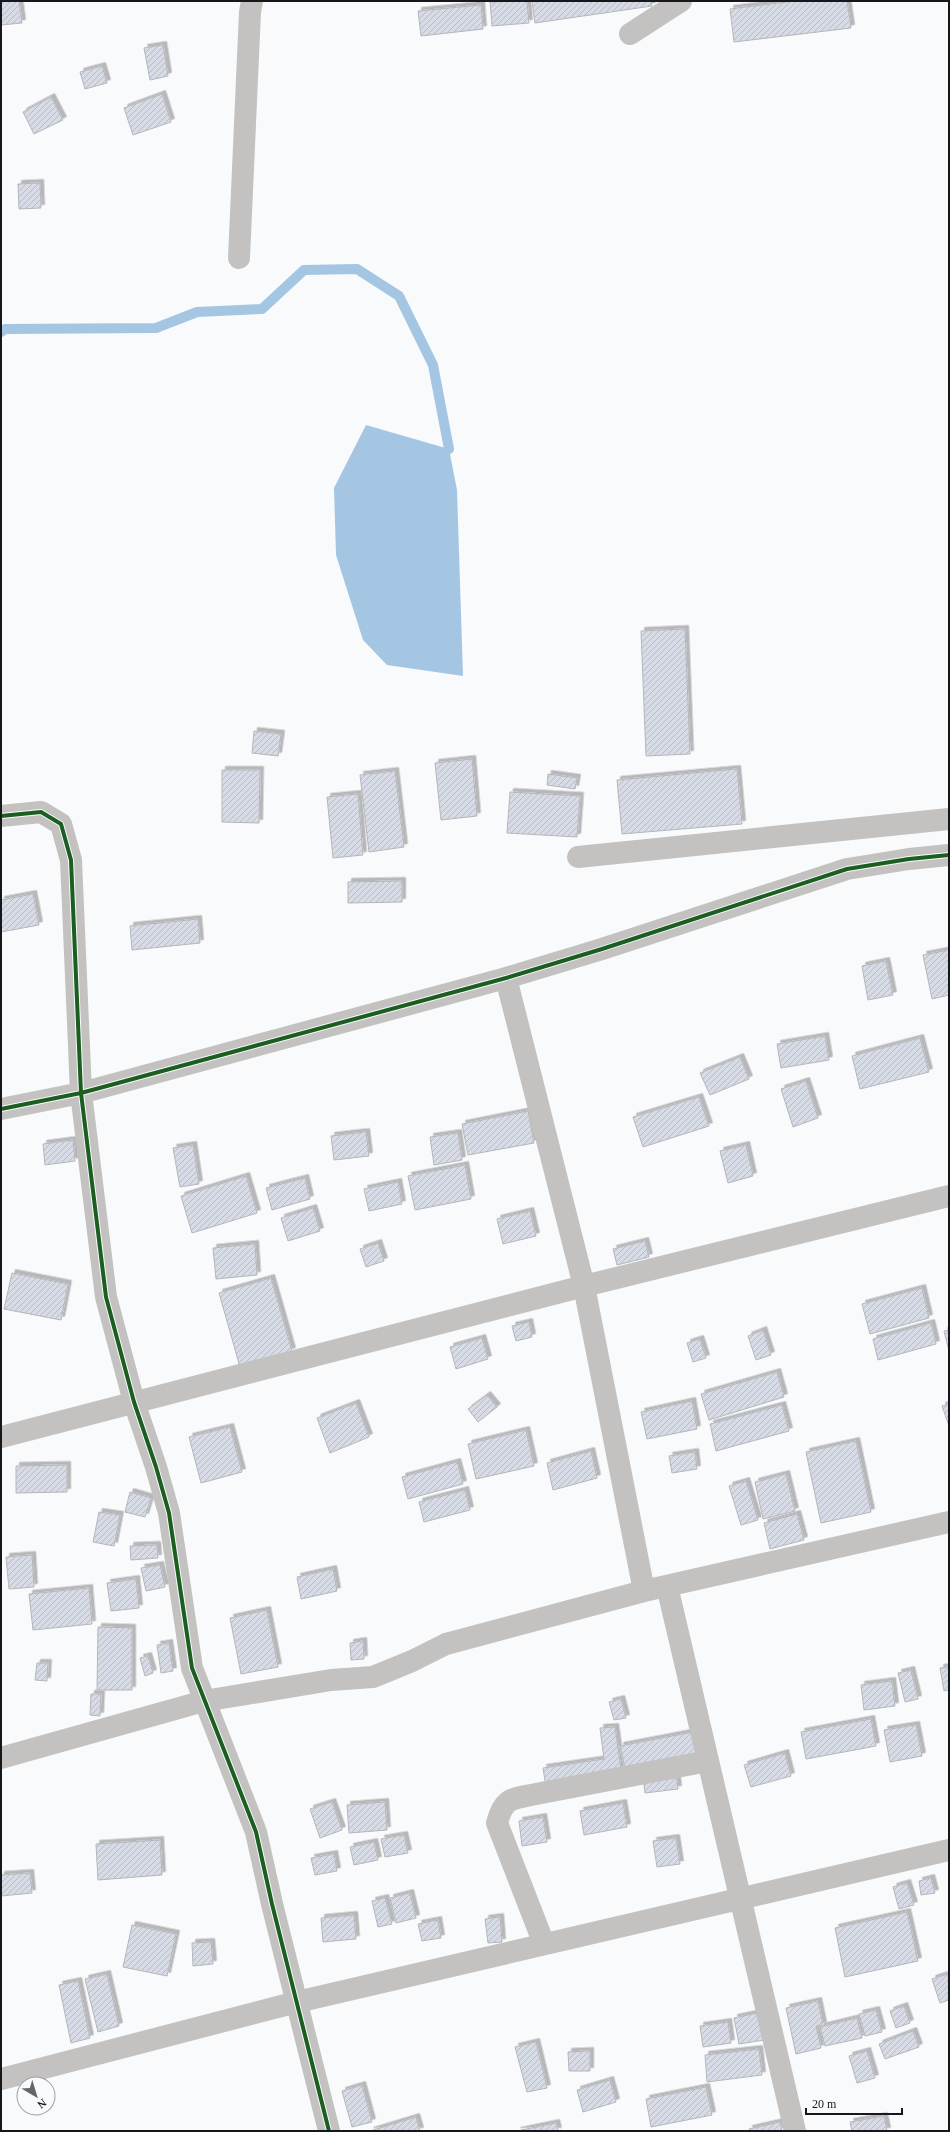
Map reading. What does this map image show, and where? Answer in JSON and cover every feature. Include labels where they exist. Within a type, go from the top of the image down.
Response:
[{"type":"street","points":[[239,258],[250,12],[252,1]]},
{"type":"street","points":[[630,34],[681,1]]},
{"type":"street","points":[[1,816],[41,812],[62,824],[71,860],[81,1092],[106,1297],[134,1402],[156,1467],[168,1513],[192,1668],[256,1832],[296,2002],[329,2131]]},
{"type":"street","points":[[578,857],[949,819]]},
{"type":"street","points":[[1,1109],[81,1092],[506,978],[602,949],[847,869],[909,859],[949,855]]},
{"type":"street","points":[[506,978],[584,1286],[644,1591]]},
{"type":"street","points":[[1,1437],[584,1286],[949,1196]]},
{"type":"street","points":[[1,1758],[204,1701],[331,1680],[373,1677],[412,1661],[446,1644],[644,1591],[949,1522]]},
{"type":"street","points":[[667,1586],[794,2131]]},
{"type":"street","points":[[544,1944],[497,1823],[501,1808],[510,1800],[536,1794],[708,1761]]},
{"type":"street","points":[[1,2079],[296,2002],[949,1850]]},
{"type":"water","points":[[366,425],[449,449],[457,490],[463,676],[387,665],[363,640],[336,555],[334,488]]},
{"type":"building","points":[[1,1],[19,1],[22,23],[1,25]]},
{"type":"building","points":[[527,1],[529,23],[492,26],[490,2]]},
{"type":"building","points":[[532,1],[651,1],[652,6],[535,23]]},
{"type":"building","points":[[795,1],[847,1],[851,28],[734,42],[730,9]]},
{"type":"building","points":[[481,5],[483,29],[421,36],[418,11]]},
{"type":"building","points":[[163,45],[168,76],[150,80],[144,48]]},
{"type":"building","points":[[102,66],[107,83],[85,89],[80,72]]},
{"type":"building","points":[[162,94],[171,122],[133,135],[124,108]]},
{"type":"building","points":[[51,97],[63,120],[34,134],[23,112]]},
{"type":"building","points":[[40,183],[41,208],[19,209],[18,184]]},
{"type":"building","points":[[685,629],[690,754],[646,756],[641,631]]},
{"type":"building","points":[[254,731],[281,734],[278,756],[252,753]]},
{"type":"building","points":[[472,759],[477,816],[441,820],[435,763]]},
{"type":"building","points":[[737,769],[742,824],[622,834],[617,780]]},
{"type":"building","points":[[222,770],[260,770],[259,823],[222,822]]},
{"type":"building","points":[[395,771],[404,847],[369,852],[360,775]]},
{"type":"building","points":[[548,774],[577,778],[575,789],[547,785]]},
{"type":"building","points":[[510,792],[580,796],[577,837],[507,833]]},
{"type":"building","points":[[358,794],[363,855],[333,858],[327,797]]},
{"type":"building","points":[[402,881],[402,902],[348,903],[348,882]]},
{"type":"building","points":[[33,894],[39,925],[1,932],[1,900]]},
{"type":"building","points":[[198,919],[200,943],[132,950],[130,926]]},
{"type":"building","points":[[949,950],[949,995],[932,999],[923,955]]},
{"type":"building","points":[[886,961],[893,995],[868,1000],[862,966]]},
{"type":"building","points":[[825,1036],[829,1060],[781,1068],[777,1044]]},
{"type":"building","points":[[920,1038],[929,1072],[860,1089],[852,1056]]},
{"type":"building","points":[[740,1057],[749,1079],[710,1095],[700,1073]]},
{"type":"building","points":[[806,1081],[818,1118],[793,1127],[781,1089]]},
{"type":"building","points":[[699,1097],[709,1126],[643,1147],[633,1117]]},
{"type":"building","points":[[528,1111],[534,1143],[468,1155],[462,1124]]},
{"type":"building","points":[[366,1132],[369,1156],[334,1160],[331,1136]]},
{"type":"building","points":[[458,1133],[462,1160],[434,1165],[430,1137]]},
{"type":"building","points":[[73,1140],[75,1161],[45,1165],[43,1144]]},
{"type":"building","points":[[193,1145],[199,1184],[180,1187],[173,1148]]},
{"type":"building","points":[[746,1145],[753,1176],[728,1183],[720,1151]]},
{"type":"building","points":[[465,1165],[471,1199],[415,1210],[408,1176]]},
{"type":"building","points":[[246,1176],[257,1213],[192,1233],[181,1196]]},
{"type":"building","points":[[305,1178],[310,1199],[272,1210],[266,1188]]},
{"type":"building","points":[[398,1182],[402,1204],[369,1211],[364,1189]]},
{"type":"building","points":[[313,1208],[320,1231],[288,1241],[281,1218]]},
{"type":"building","points":[[530,1211],[536,1236],[503,1244],[497,1219]]},
{"type":"building","points":[[645,1241],[649,1257],[617,1265],[613,1249]]},
{"type":"building","points":[[378,1243],[384,1261],[366,1267],[360,1249]]},
{"type":"building","points":[[255,1244],[257,1275],[216,1279],[213,1248]]},
{"type":"building","points":[[12,1273],[68,1284],[61,1320],[4,1309]]},
{"type":"building","points":[[271,1278],[292,1351],[240,1367],[219,1293]]},
{"type":"building","points":[[922,1288],[929,1318],[870,1334],[862,1304]]},
{"type":"building","points":[[529,1322],[532,1337],[516,1341],[512,1326]]},
{"type":"building","points":[[931,1323],[936,1344],[878,1360],[873,1339]]},
{"type":"building","points":[[763,1330],[771,1355],[756,1360],[748,1336]]},
{"type":"building","points":[[949,1330],[949,1351],[944,1331]]},
{"type":"building","points":[[482,1338],[488,1359],[456,1369],[450,1347]]},
{"type":"building","points":[[700,1339],[706,1358],[693,1362],[687,1343]]},
{"type":"building","points":[[777,1372],[784,1397],[709,1420],[701,1394]]},
{"type":"building","points":[[487,1395],[497,1407],[478,1422],[468,1409]]},
{"type":"building","points":[[692,1401],[697,1429],[647,1439],[641,1412]]},
{"type":"building","points":[[356,1403],[369,1437],[330,1453],[317,1418]]},
{"type":"building","points":[[949,1404],[949,1426],[942,1406]]},
{"type":"building","points":[[782,1405],[789,1431],[716,1451],[710,1424]]},
{"type":"building","points":[[230,1427],[242,1472],[201,1483],[189,1437]]},
{"type":"building","points":[[526,1430],[534,1466],[476,1479],[468,1444]]},
{"type":"building","points":[[856,1441],[871,1512],[821,1523],[806,1452]]},
{"type":"building","points":[[591,1451],[597,1478],[553,1490],[547,1463]]},
{"type":"building","points":[[695,1452],[697,1469],[672,1473],[669,1456]]},
{"type":"building","points":[[457,1462],[463,1484],[408,1499],[402,1477]]},
{"type":"building","points":[[67,1465],[67,1492],[16,1493],[16,1466]]},
{"type":"building","points":[[786,1474],[795,1511],[763,1519],[755,1482]]},
{"type":"building","points":[[746,1481],[758,1520],[741,1525],[729,1486]]},
{"type":"building","points":[[465,1490],[470,1510],[424,1522],[419,1502]]},
{"type":"building","points":[[130,1492],[151,1498],[145,1517],[125,1512]]},
{"type":"building","points":[[99,1512],[120,1515],[114,1546],[93,1542]]},
{"type":"building","points":[[797,1514],[804,1540],[770,1549],[764,1523]]},
{"type":"building","points":[[157,1545],[158,1558],[131,1560],[130,1546]]},
{"type":"building","points":[[32,1555],[34,1587],[9,1589],[6,1557]]},
{"type":"building","points":[[160,1565],[165,1587],[146,1591],[141,1568]]},
{"type":"building","points":[[333,1569],[337,1591],[301,1599],[297,1577]]},
{"type":"building","points":[[136,1579],[139,1608],[111,1611],[107,1583]]},
{"type":"building","points":[[89,1588],[92,1624],[33,1630],[29,1594]]},
{"type":"building","points":[[267,1610],[278,1667],[241,1674],[230,1618]]},
{"type":"building","points":[[98,1627],[132,1628],[132,1690],[97,1690]]},
{"type":"building","points":[[363,1641],[364,1659],[351,1660],[350,1643]]},
{"type":"building","points":[[169,1643],[173,1671],[161,1673],[157,1645]]},
{"type":"building","points":[[148,1656],[153,1673],[145,1676],[140,1658]]},
{"type":"building","points":[[37,1663],[48,1663],[47,1681],[35,1680]]},
{"type":"building","points":[[949,1667],[949,1690],[944,1691],[940,1668]]},
{"type":"building","points":[[911,1670],[918,1699],[905,1702],[898,1673]]},
{"type":"building","points":[[892,1681],[895,1706],[864,1710],[861,1685]]},
{"type":"building","points":[[91,1694],[101,1694],[100,1716],[90,1715]]},
{"type":"building","points":[[621,1699],[626,1718],[614,1720],[609,1702]]},
{"type":"building","points":[[871,1719],[876,1746],[806,1759],[801,1732]]},
{"type":"building","points":[[916,1725],[922,1756],[890,1762],[884,1730]]},
{"type":"building","points":[[615,1727],[622,1776],[546,1787],[543,1768],[604,1759],[600,1728]]},
{"type":"building","points":[[693,1732],[699,1759],[626,1773],[620,1746]]},
{"type":"building","points":[[785,1753],[791,1776],[751,1787],[744,1765]]},
{"type":"building","points":[[676,1773],[678,1789],[645,1793],[643,1776]]},
{"type":"building","points":[[332,1802],[342,1830],[320,1838],[310,1809]]},
{"type":"building","points":[[385,1802],[387,1830],[349,1833],[347,1805]]},
{"type":"building","points":[[623,1803],[627,1827],[584,1835],[580,1811]]},
{"type":"building","points":[[543,1817],[547,1842],[522,1846],[519,1821]]},
{"type":"building","points":[[404,1835],[408,1853],[385,1857],[381,1839]]},
{"type":"building","points":[[676,1838],[680,1864],[657,1867],[653,1841]]},
{"type":"building","points":[[160,1840],[162,1875],[98,1880],[96,1844]]},
{"type":"building","points":[[374,1842],[378,1860],[354,1865],[350,1847]]},
{"type":"building","points":[[334,1854],[337,1871],[315,1875],[311,1858]]},
{"type":"building","points":[[30,1873],[32,1893],[1,1896],[1,1875]]},
{"type":"building","points":[[931,1878],[935,1893],[921,1895],[919,1881]]},
{"type":"building","points":[[907,1883],[914,1905],[899,1909],[893,1887]]},
{"type":"building","points":[[410,1893],[416,1918],[396,1923],[390,1898]]},
{"type":"building","points":[[385,1898],[392,1924],[378,1927],[372,1901]]},
{"type":"building","points":[[907,1912],[918,1961],[845,1977],[835,1928]]},
{"type":"building","points":[[354,1915],[356,1939],[323,1942],[321,1918]]},
{"type":"building","points":[[500,1917],[502,1942],[488,1943],[485,1919]]},
{"type":"building","points":[[438,1920],[441,1938],[422,1941],[418,1924]]},
{"type":"building","points":[[132,1925],[176,1934],[167,1976],[123,1967]]},
{"type":"building","points":[[211,1942],[213,1964],[193,1966],[192,1943]]},
{"type":"building","points":[[107,1974],[119,2026],[98,2032],[85,1979]]},
{"type":"building","points":[[948,1974],[949,2000],[940,2003],[932,1979]]},
{"type":"building","points":[[78,1981],[90,2038],[71,2043],[59,1985]]},
{"type":"building","points":[[818,2001],[823,2025],[816,2026],[821,2048],[796,2054],[786,2008]]},
{"type":"building","points":[[904,2006],[910,2023],[896,2028],[890,2011]]},
{"type":"building","points":[[876,2010],[882,2032],[865,2036],[859,2014]]},
{"type":"building","points":[[758,2013],[764,2040],[739,2044],[734,2018]]},
{"type":"building","points":[[857,2018],[862,2038],[825,2046],[820,2027]]},
{"type":"building","points":[[728,2022],[731,2043],[703,2047],[700,2026]]},
{"type":"building","points":[[913,2031],[919,2047],[885,2059],[879,2044]]},
{"type":"building","points":[[536,2042],[547,2088],[527,2092],[515,2047]]},
{"type":"building","points":[[759,2049],[762,2075],[707,2082],[705,2055]]},
{"type":"building","points":[[590,2051],[590,2071],[569,2071],[568,2052]]},
{"type":"building","points":[[867,2051],[875,2078],[857,2083],[849,2056]]},
{"type":"building","points":[[610,2080],[616,2102],[583,2112],[577,2090]]},
{"type":"building","points":[[362,2085],[372,2122],[352,2127],[342,2091]]},
{"type":"building","points":[[706,2087],[712,2115],[651,2127],[646,2099]]},
{"type":"building","points":[[884,2116],[887,2131],[852,2131],[850,2122]]},
{"type":"building","points":[[416,2117],[420,2131],[370,2131]]},
{"type":"building","points":[[780,2122],[782,2131],[749,2131],[749,2129]]},
{"type":"building","points":[[556,2123],[558,2131],[517,2131]]},
{"type":"waterway","points":[[1,332],[5,329],[156,328],[197,312],[262,309],[304,270],[357,269],[399,296],[433,365],[449,449]]},
{"type":"cycle path","points":[[1,816],[41,812],[61,824],[71,860],[81,1093],[106,1297],[134,1402],[156,1467],[169,1513],[192,1668],[256,1832],[272,1904],[329,2131]]},
{"type":"cycle path","points":[[1,1109],[81,1093],[506,978],[602,949],[847,869],[909,859],[949,855]]}]
